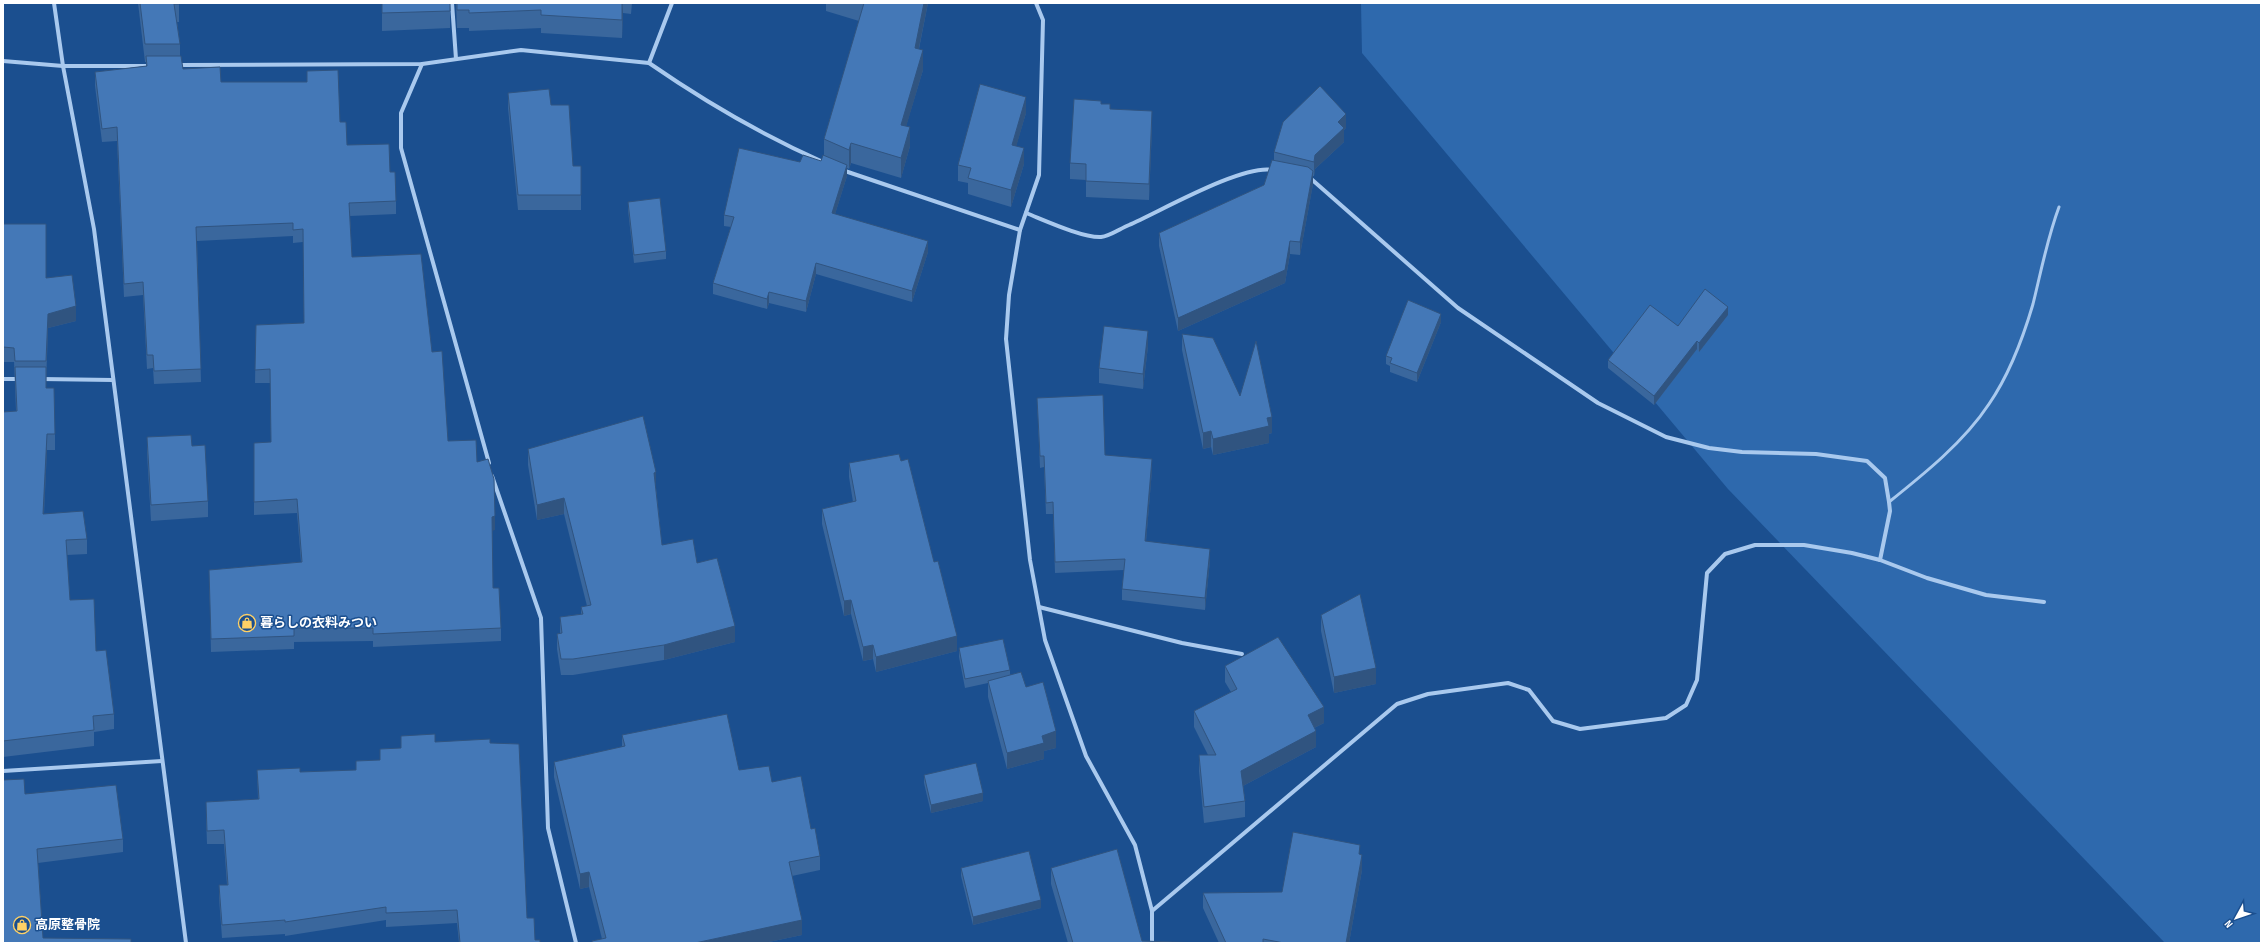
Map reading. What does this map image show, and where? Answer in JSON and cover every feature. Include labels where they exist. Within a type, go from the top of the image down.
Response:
[{"type":"street","points":[[54,3],[63,66],[94,229],[186,943]]},
{"type":"street","points":[[452,3],[456,59]]},
{"type":"street","points":[[649,63],[672,3]]},
{"type":"street","points":[[1036,3],[1043,20],[1039,175],[1020,230],[1009,295],[1006,339],[1030,560],[1045,640],[1086,756],[1134,845],[1152,911],[1152,943]]},
{"type":"street","points":[[175,65],[422,64],[521,50],[649,63],[698,97],[786,145],[828,164]]},
{"type":"street","points":[[3,61],[63,66],[159,66]]},
{"type":"street","points":[[422,64],[401,113],[401,148],[498,495],[541,618],[548,828],[576,943]]},
{"type":"street","points":[[835,167],[856,177],[1020,230]]},
{"type":"street","points":[[1026,213],[1065,229],[1102,237],[1161,211],[1225,179],[1266,168],[1280,171]]},
{"type":"street","points":[[1302,176],[1310,177],[1458,308],[1598,403],[1666,437],[1710,448],[1742,452],[1816,454],[1867,461],[1885,478],[1889,502],[1890,511],[1880,560]]},
{"type":"street","points":[[3,379],[27,379]]},
{"type":"street","points":[[34,379],[113,380]]},
{"type":"street","points":[[1152,911],[1397,704],[1428,694],[1508,683],[1529,690],[1552,722],[1580,729],[1666,718],[1686,705],[1697,680],[1707,573],[1725,554],[1755,545],[1804,545],[1852,553],[1880,560],[1927,578],[1986,595],[2044,602]]},
{"type":"street","points":[[1039,607],[1182,643],[1242,654]]},
{"type":"street","points":[[3,771],[162,761]]},
{"type":"lane","points":[[1889,502],[1918,478],[1963,435],[1989,405],[2013,359],[2018,346],[2032,305],[2049,234],[2059,207]]},
{"type":"shaded area","points":[[1361,3],[2261,3],[2261,943],[2165,943],[1728,489],[1362,53]]},
{"type":"building","points":[[140,3],[179,3],[174,4],[180,44],[145,44]]},
{"type":"building","points":[[382,3],[450,3],[450,11],[382,13]]},
{"type":"building","points":[[457,3],[622,3],[622,20],[541,15],[541,10],[469,13],[469,10],[457,10]]},
{"type":"building","points":[[864,3],[924,3],[915,48],[923,50],[901,125],[910,127],[901,158],[851,143],[849,150],[824,139]]},
{"type":"building","points":[[146,56],[181,56],[183,69],[220,67],[221,82],[307,82],[307,71],[338,70],[340,122],[346,122],[347,145],[389,144],[390,172],[395,172],[396,201],[349,203],[352,257],[421,254],[432,352],[442,351],[448,441],[476,440],[477,462],[488,459],[494,479],[495,516],[492,517],[493,588],[499,588],[501,628],[373,634],[373,628],[294,628],[294,636],[211,639],[209,570],[302,562],[297,499],[254,502],[254,443],[271,442],[270,369],[255,370],[256,325],[304,323],[303,229],[293,230],[293,223],[196,227],[201,369],[154,371],[153,355],[147,355],[143,282],[124,284],[117,127],[102,129],[95,72],[147,66]]},
{"type":"building","points":[[980,84],[1026,97],[1012,145],[1024,148],[1011,190],[968,178],[971,168],[958,165]]},
{"type":"building","points":[[1320,86],[1346,114],[1338,122],[1344,128],[1315,155],[1314,162],[1274,152],[1283,122]]},
{"type":"building","points":[[549,89],[551,105],[569,105],[573,166],[581,166],[581,195],[518,195],[508,93]]},
{"type":"building","points":[[1074,99],[1101,101],[1101,104],[1110,104],[1110,109],[1152,111],[1149,184],[1086,181],[1086,164],[1070,163]]},
{"type":"building","points":[[739,148],[800,162],[803,155],[821,161],[823,155],[847,165],[832,213],[928,241],[912,291],[816,263],[806,301],[769,292],[767,299],[713,283],[734,217],[724,215]]},
{"type":"building","points":[[1272,160],[1308,167],[1313,171],[1300,242],[1290,241],[1285,270],[1178,318],[1159,233],[1264,185]]},
{"type":"building","points":[[660,198],[666,251],[634,255],[628,202]]},
{"type":"building","points":[[3,224],[46,224],[46,278],[72,275],[76,306],[48,314],[46,361],[15,361],[14,348],[3,347]]},
{"type":"building","points":[[1705,289],[1728,307],[1699,343],[1697,341],[1654,396],[1608,360],[1650,305],[1678,326]]},
{"type":"building","points":[[1408,300],[1441,314],[1417,373],[1390,363],[1392,358],[1386,356]]},
{"type":"building","points":[[1104,326],[1148,331],[1143,374],[1099,368]]},
{"type":"building","points":[[1182,334],[1213,338],[1240,396],[1256,341],[1272,417],[1267,418],[1269,426],[1213,439],[1211,431],[1203,433]]},
{"type":"building","points":[[15,367],[46,367],[46,388],[54,388],[55,434],[47,434],[43,514],[83,511],[87,539],[66,540],[70,600],[94,599],[96,651],[106,650],[114,714],[93,716],[94,730],[3,741],[3,412],[17,411]]},
{"type":"building","points":[[1103,395],[1105,455],[1152,459],[1145,541],[1210,549],[1205,598],[1122,589],[1125,559],[1055,562],[1053,502],[1046,503],[1044,456],[1040,456],[1037,398]]},
{"type":"building","points":[[643,416],[656,472],[654,473],[662,545],[693,539],[697,563],[717,558],[735,626],[664,645],[573,659],[561,659],[557,634],[562,633],[560,617],[583,614],[581,607],[591,605],[564,498],[537,505],[528,449]]},
{"type":"building","points":[[191,435],[192,446],[205,445],[208,501],[151,505],[147,437]]},
{"type":"building","points":[[899,454],[901,461],[908,459],[934,562],[938,561],[957,636],[876,657],[873,645],[863,647],[851,600],[844,601],[822,509],[856,501],[849,463]]},
{"type":"building","points":[[1360,594],[1376,668],[1334,677],[1321,615]]},
{"type":"building","points":[[1278,637],[1324,707],[1308,715],[1316,731],[1241,771],[1245,801],[1204,807],[1199,755],[1216,755],[1194,711],[1237,689],[1225,666]]},
{"type":"building","points":[[1003,639],[1010,670],[965,679],[959,648]]},
{"type":"building","points":[[1021,672],[1026,687],[1043,682],[1056,731],[1042,736],[1044,743],[1007,753],[988,681]]},
{"type":"building","points":[[727,714],[739,770],[769,766],[772,782],[801,776],[811,829],[815,828],[820,856],[789,862],[802,920],[695,943],[592,943],[592,941],[606,938],[589,872],[580,874],[554,762],[625,746],[622,735]]},
{"type":"building","points":[[435,734],[435,742],[490,739],[490,743],[519,744],[527,918],[534,918],[535,940],[540,940],[540,943],[460,943],[457,910],[386,913],[386,907],[285,922],[285,920],[222,925],[219,885],[228,885],[224,830],[207,831],[206,802],[259,799],[257,770],[300,768],[300,772],[356,770],[356,761],[380,760],[380,749],[401,748],[401,736]]},
{"type":"building","points":[[976,763],[983,793],[931,805],[924,775]]},
{"type":"building","points":[[24,779],[25,794],[116,785],[123,839],[37,849],[43,938],[131,939],[131,943],[3,943],[3,780]]},
{"type":"building","points":[[1293,832],[1360,845],[1359,854],[1362,855],[1346,943],[1284,943],[1263,939],[1263,943],[1226,943],[1203,893],[1282,892]]},
{"type":"building","points":[[1117,849],[1142,941],[1203,943],[1073,943],[1051,868]]},
{"type":"building","points":[[1029,851],[1041,900],[973,917],[961,868]]},
{"type":"place","name":"暮らしの衣料みつい","points":[[247,623]]},
{"type":"place","name":"高原整骨院","points":[[22,925]]}]
